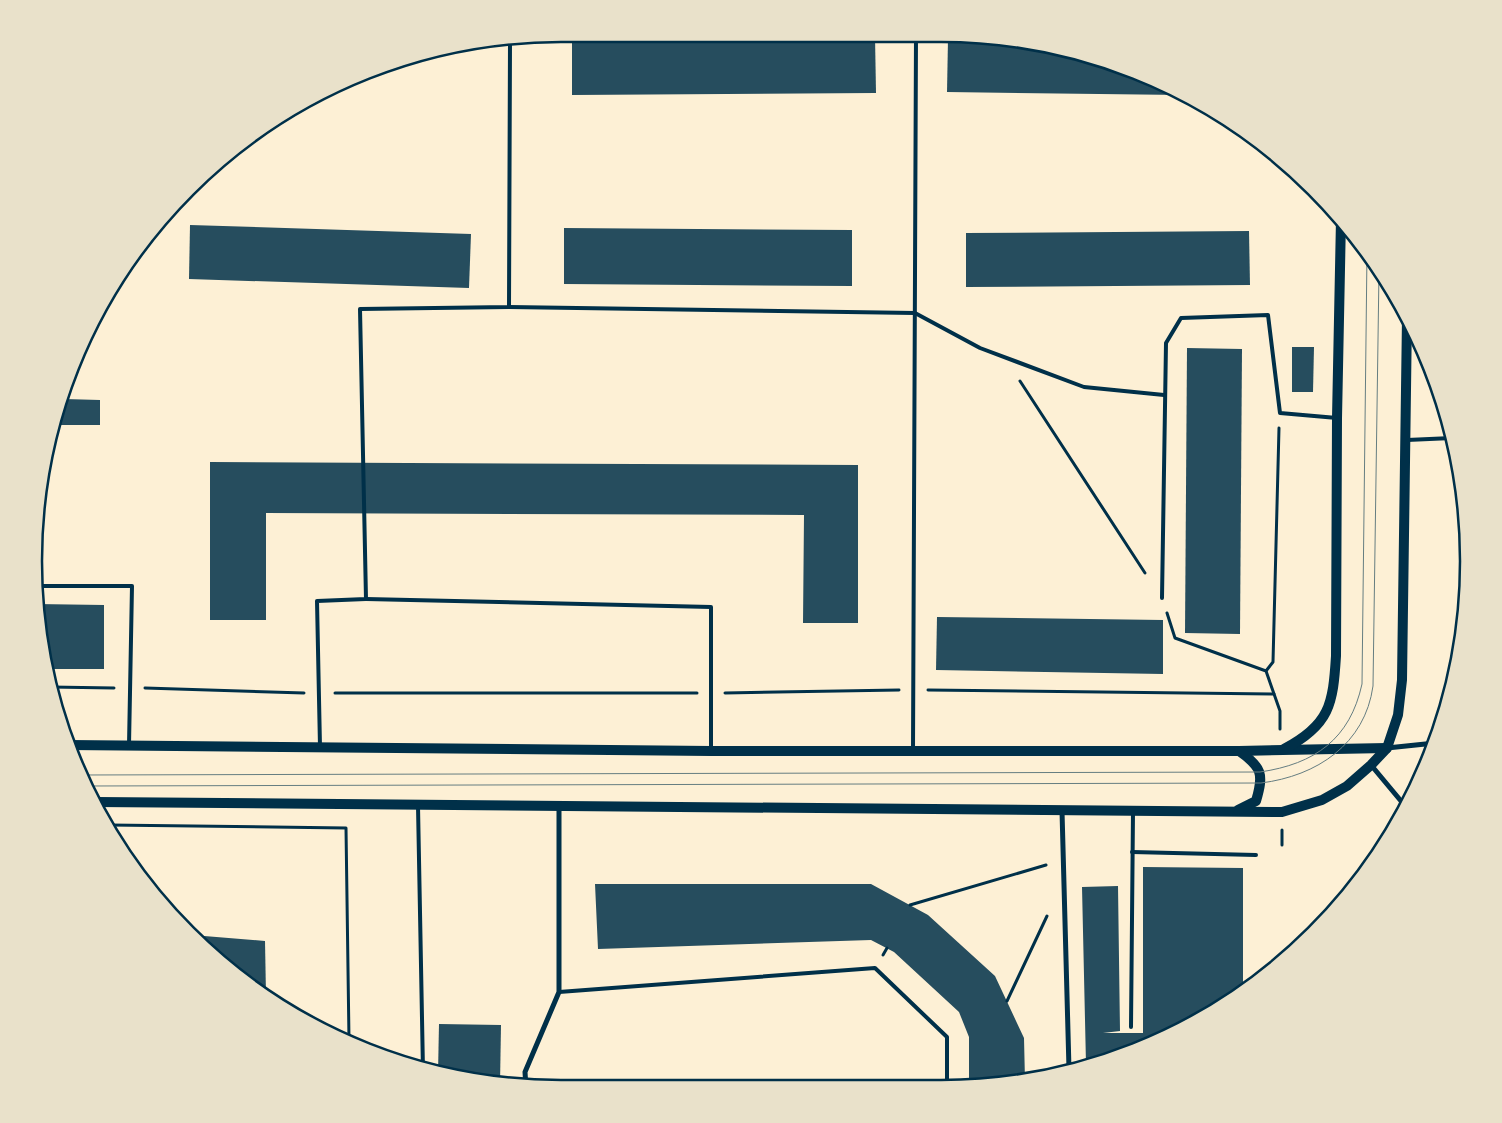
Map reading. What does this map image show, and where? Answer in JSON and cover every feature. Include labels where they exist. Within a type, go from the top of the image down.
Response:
[{"type":"main road","points":[[1280,751],[1303,739],[1323,719],[1331,703],[1334,684],[1341,232]]},
{"type":"main road","points":[[102,802],[1282,812],[1322,800],[1347,786],[1387,748],[1398,715],[1402,680],[1407,334]]},
{"type":"main road","points":[[76,745],[711,751],[1280,751],[1387,748]]},
{"type":"main road","points":[[1232,812],[1256,801],[1261,783],[1260,772],[1252,760],[1239,751]]},
{"type":"street","points":[[1387,748],[1426,744]]},
{"type":"street","points":[[1371,765],[1401,801]]},
{"type":"street","points":[[525,1079],[525,1072],[559,992],[559,806]]},
{"type":"street","points":[[1062,811],[1069,1064]]},
{"type":"lane","points":[[913,750],[916,42]]},
{"type":"lane","points":[[509,307],[510,46]]},
{"type":"lane","points":[[366,599],[360,309],[509,307],[915,313],[980,348],[1084,386],[1164,395]]},
{"type":"lane","points":[[1162,598],[1166,343],[1181,318],[1268,315],[1280,412],[1337,418]]},
{"type":"lane","points":[[1406,440],[1445,438]]},
{"type":"lane","points":[[43,586],[132,586],[129,745]]},
{"type":"lane","points":[[320,747],[317,602],[366,599],[711,607],[709,693],[711,751]]},
{"type":"lane","points":[[418,805],[424,1062]]},
{"type":"lane","points":[[1131,1026],[1133,812]]},
{"type":"lane","points":[[1132,852],[1256,855]]},
{"type":"lane","points":[[559,992],[875,968],[947,1037],[947,1080]]},
{"type":"path","points":[[1266,671],[1273,662],[1280,412]]},
{"type":"path","points":[[58,687],[318,693],[709,693],[912,690],[1274,694]]},
{"type":"path","points":[[115,825],[346,828],[348,1034]]},
{"type":"path","points":[[910,905],[1064,860]]},
{"type":"path","points":[[1007,1001],[1064,881]]},
{"type":"building","points":[[572,42],[875,42],[876,93],[572,95]]},
{"type":"building","points":[[948,42],[1008,47],[1042,52],[1107,70],[1167,95],[947,92]]},
{"type":"building","points":[[190,225],[471,234],[469,288],[189,279]]},
{"type":"building","points":[[564,228],[852,230],[852,286],[564,284]]},
{"type":"building","points":[[1249,231],[1250,285],[966,287],[966,233]]},
{"type":"building","points":[[1292,347],[1314,347],[1313,392],[1292,392]]},
{"type":"building","points":[[1187,348],[1242,349],[1240,634],[1185,633]]},
{"type":"building","points":[[69,399],[100,400],[100,425],[61,425]]},
{"type":"building","points":[[210,462],[858,465],[858,623],[803,623],[804,515],[266,513],[266,620],[210,620]]},
{"type":"building","points":[[45,604],[104,605],[104,669],[53,669]]},
{"type":"building","points":[[937,617],[1163,620],[1163,674],[936,670]]},
{"type":"building","points":[[1143,867],[1243,868],[1243,983],[1200,1011],[1170,1027],[1139,1041],[1086,1060],[1082,887],[1118,886],[1120,1031],[1103,1033],[1143,1033]]},
{"type":"building","points":[[595,884],[871,884],[928,915],[995,976],[1024,1038],[1025,1074],[969,1079],[969,1037],[959,1012],[894,952],[871,940],[598,949]]},
{"type":"building","points":[[203,936],[265,941],[266,988],[219,952]]},
{"type":"building","points":[[439,1024],[501,1025],[500,1077],[438,1066]]},
{"type":"tram line","points":[[89,775],[1260,772],[1297,763],[1327,746],[1339,734],[1349,720],[1362,684],[1367,266]]},
{"type":"tram line","points":[[94,786],[1261,783],[1301,773],[1319,765],[1335,754],[1349,740],[1360,725],[1368,707],[1373,686],[1379,284]]}]
